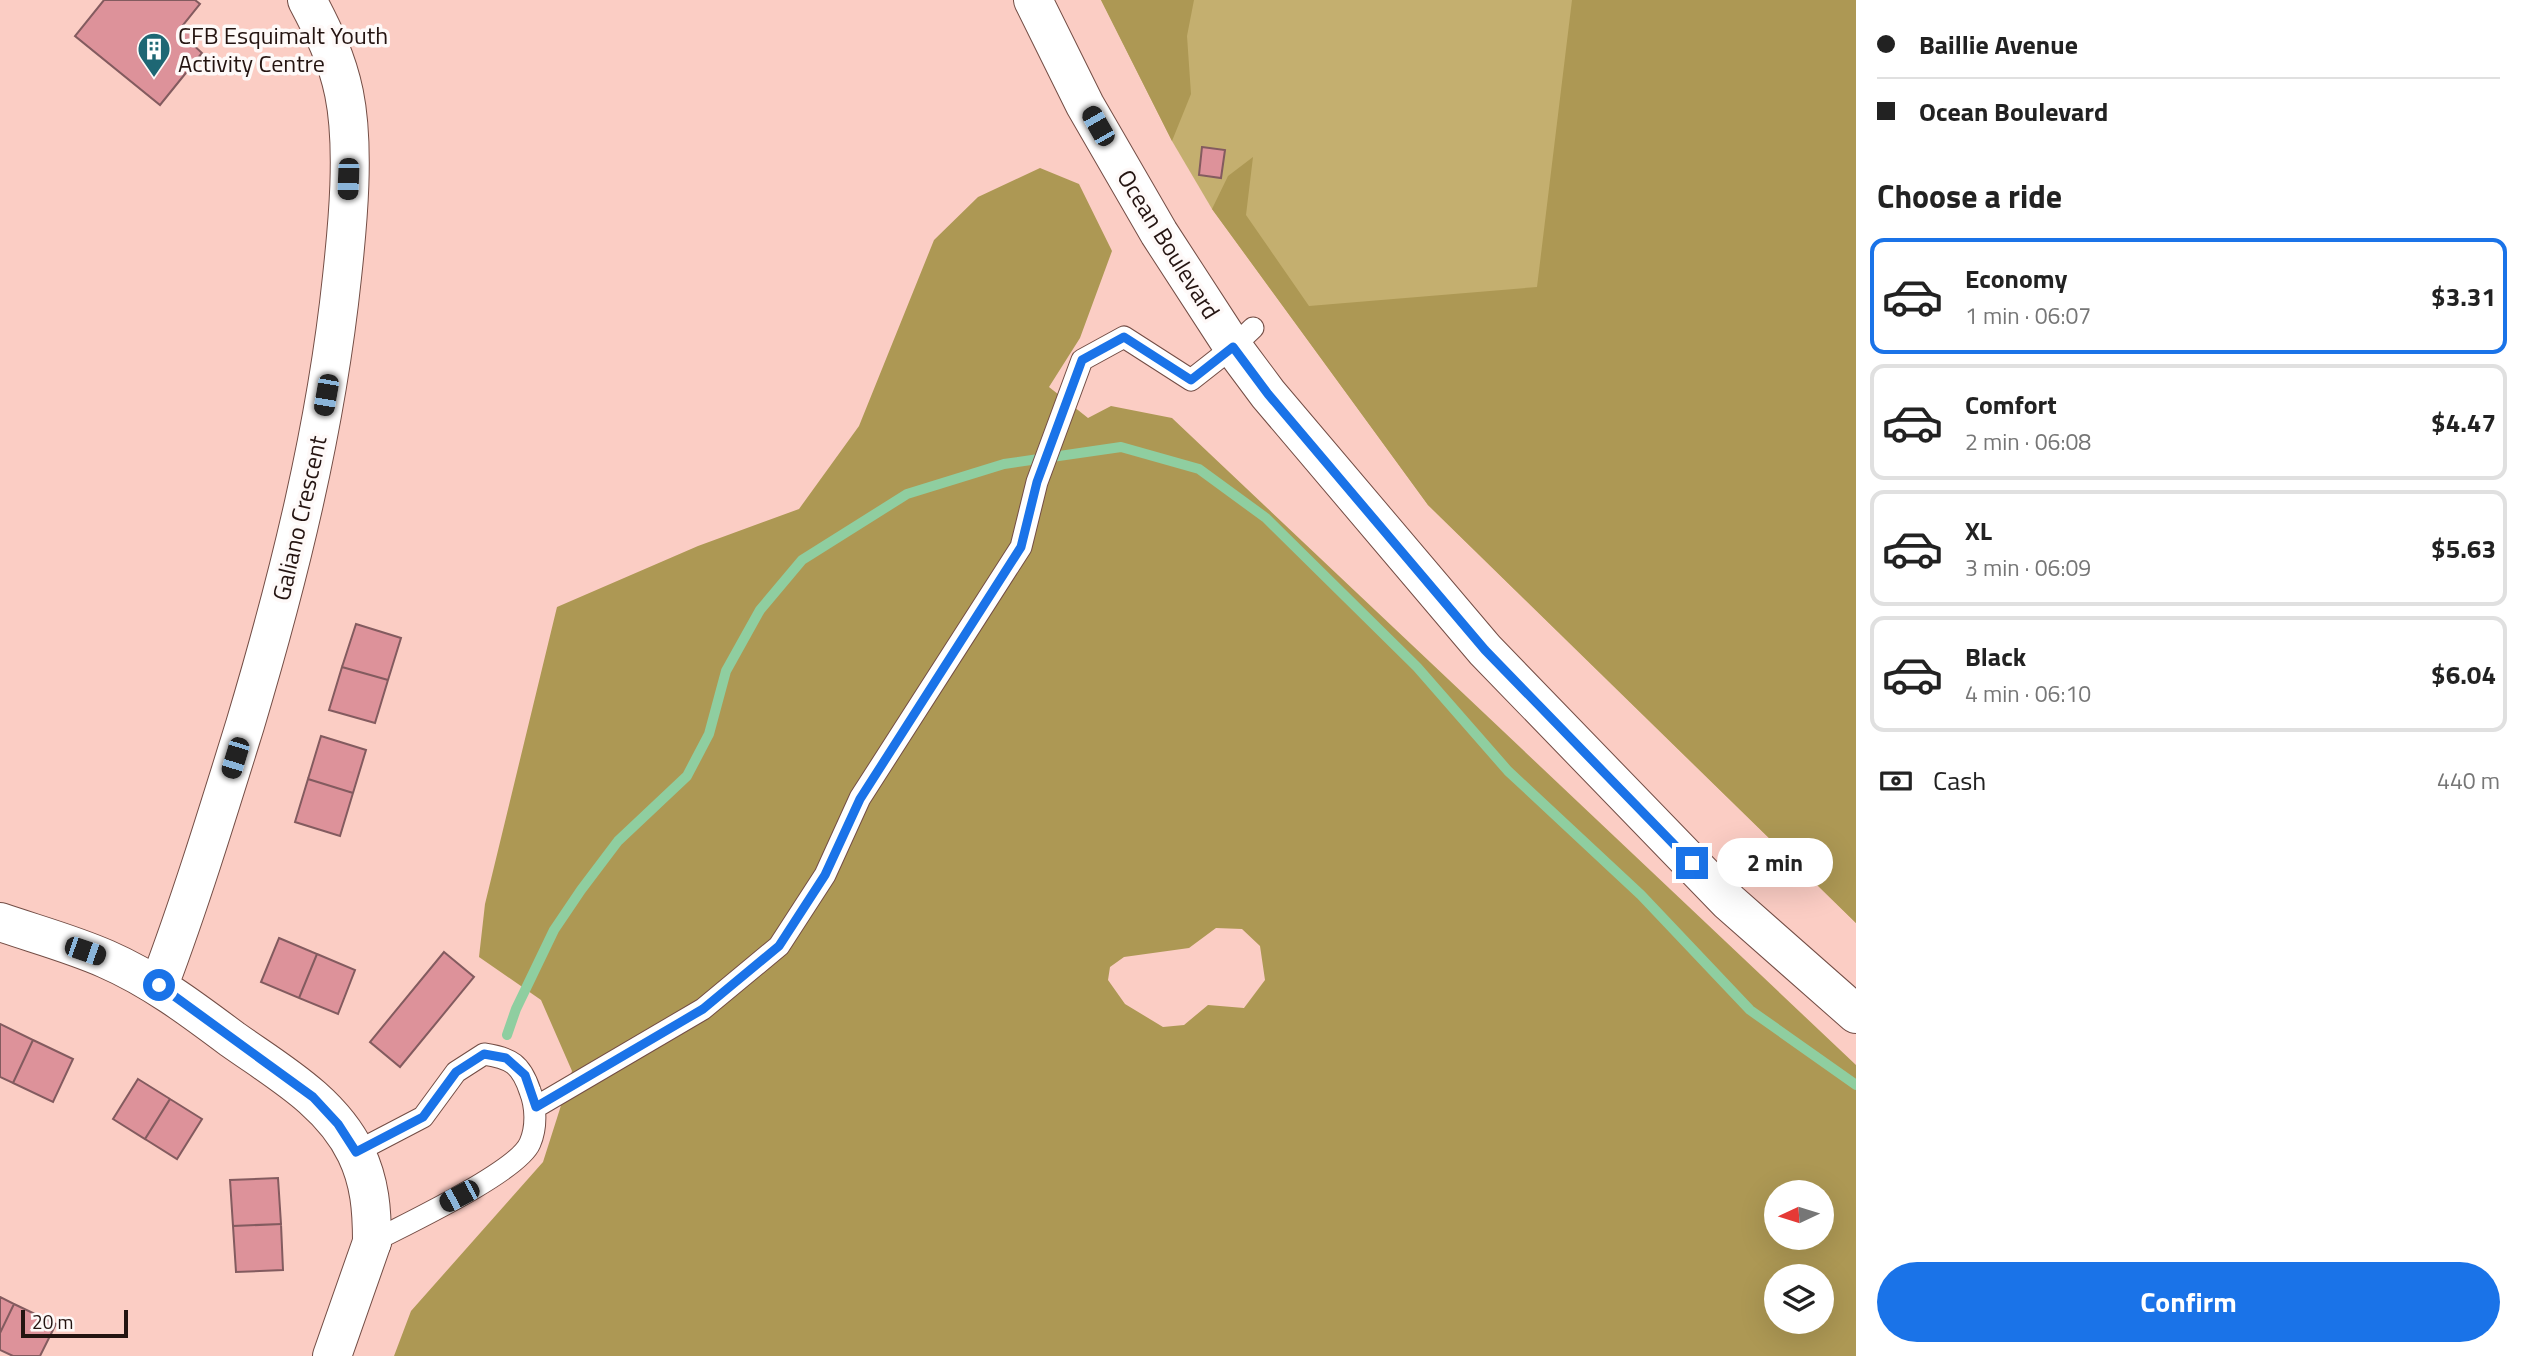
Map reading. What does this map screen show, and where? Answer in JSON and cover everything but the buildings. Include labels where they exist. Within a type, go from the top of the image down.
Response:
[{"type":"street","name":"Galiano Crescent","points":[[159,985],[187,911],[270,641],[289,571],[334,350],[347,227],[348,142],[341,83],[328,39],[307,0]]},
{"type":"street","name":"Ocean Boulevard","points":[[1033,0],[1085,105],[1159,233],[1243,338],[1268,394],[1485,650],[1729,901],[1856,1014]]},
{"type":"street","points":[[0,922],[106,959],[159,985],[313,1097],[338,1124],[356,1152],[368,1183],[372,1208],[372,1242],[332,1356]]},
{"type":"lane","points":[[536,1107],[703,1009],[779,946],[825,875],[860,799],[1021,547],[1037,482],[1082,360],[1124,337],[1191,380],[1243,338]]},
{"type":"lane","points":[[356,1152],[423,1117],[456,1072],[484,1054],[506,1058],[525,1075],[536,1107],[530,1144],[502,1173],[372,1242]]},
{"type":"shaded area","points":[[1101,0],[1856,0],[1856,923],[1428,505],[1212,209],[1172,141]]},
{"type":"shaded area","points":[[1101,0],[1194,0],[1187,36],[1191,94],[1172,141]]},
{"type":"shaded area","points":[[1572,0],[1856,0],[1856,923],[1428,505],[1212,209],[1228,176],[1253,157],[1246,215],[1309,306],[1537,287]]},
{"type":"shaded area","points":[[1040,168],[1079,184],[1112,251],[1080,338],[1049,387],[1088,418],[1111,406],[1172,418],[1856,1065],[1856,1356],[394,1356],[411,1311],[543,1162],[572,1071],[541,1000],[479,957],[485,904],[557,607],[698,546],[799,509],[859,426],[934,240],[978,197]],"holes":[[[1216,928],[1242,929],[1260,946],[1265,980],[1244,1008],[1208,1005],[1184,1025],[1163,1027],[1125,1004],[1108,980],[1110,967],[1124,957],[1189,948]]]},
{"type":"waterway","points":[[507,1035],[516,1009],[554,930],[581,890],[618,841],[687,776],[709,734],[726,671],[760,610],[802,560],[907,494],[1004,464],[1121,447],[1199,469],[1266,518],[1417,667],[1508,771],[1641,895],[1750,1010],[1856,1085]]},
{"type":"place","name":"CFB Esquimalt Youth Activity Centre","points":[[154,79]]},
{"type":"route","points":[[159,985],[313,1097],[338,1124],[356,1152],[423,1117],[456,1072],[484,1054],[506,1058],[525,1075],[536,1107],[703,1009],[779,946],[825,875],[860,799],[1021,547],[1037,482],[1082,360],[1124,337],[1191,380],[1233,347],[1268,394],[1485,650],[1692,863]]}]
